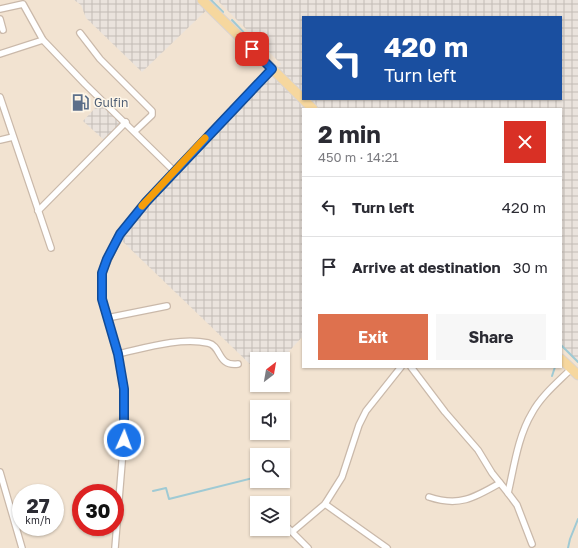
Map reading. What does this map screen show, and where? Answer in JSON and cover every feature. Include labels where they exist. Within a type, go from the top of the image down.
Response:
[{"type":"main road","points":[[202,0],[302,98]]},
{"type":"main road","points":[[304,100],[312,108]]},
{"type":"main road","points":[[562,360],[575,372]]},
{"type":"street","points":[[0,9],[22,3],[43,40],[85,84],[126,122],[174,171]]},
{"type":"street","points":[[0,19],[3,30]]},
{"type":"street","points":[[80,33],[100,59],[152,111],[152,115],[134,131]]},
{"type":"street","points":[[0,54],[43,40]]},
{"type":"street","points":[[116,548],[125,426],[124,389],[118,354],[107,318],[101,287],[102,273],[113,246],[120,234],[174,171],[272,69]]},
{"type":"street","points":[[0,97],[51,248]]},
{"type":"street","points":[[38,211],[126,122]]},
{"type":"street","points":[[0,140],[13,137]]},
{"type":"street","points":[[107,318],[168,306]]},
{"type":"street","points":[[118,354],[174,342],[206,342],[213,346],[226,363],[231,365],[238,364]]},
{"type":"street","points":[[308,548],[292,532],[325,504],[342,477],[359,425],[366,411],[400,368]]},
{"type":"street","points":[[412,368],[449,417],[478,450],[517,505],[532,544]]},
{"type":"street","points":[[508,493],[525,426],[532,412],[551,388],[575,372]]},
{"type":"street","points":[[0,472],[22,548]]},
{"type":"street","points":[[429,497],[444,501],[459,501],[477,496],[500,483]]},
{"type":"street","points":[[325,504],[387,548]]},
{"type":"shaded area","points":[[0,0],[578,0],[578,548],[0,548]]},
{"type":"shaded area","points":[[74,0],[217,0],[142,72],[86,18],[81,5]]},
{"type":"shaded area","points":[[217,0],[578,0],[578,363],[562,347],[562,108],[302,108],[302,337],[288,352],[250,352],[250,364],[119,238],[181,166],[281,64]]},
{"type":"shaded area","points":[[97,106],[108,108],[123,120],[104,140],[83,121]]},
{"type":"waterway","points":[[211,0],[223,12]]},
{"type":"waterway","points":[[232,20],[247,36]]},
{"type":"waterway","points":[[562,346],[578,362]]},
{"type":"waterway","points":[[552,376],[555,368]]},
{"type":"waterway","points":[[153,491],[166,488],[169,499],[250,479]]},
{"type":"waterway","points":[[568,548],[578,519]]},
{"type":"slow traffic","points":[[142,206],[205,138]]},
{"type":"place","name":"Gulfin","points":[[81,103]]},
{"type":"route","points":[[124,440],[124,389],[118,354],[102,299],[102,273],[107,259],[120,234],[146,202],[272,69],[252,49]]}]
